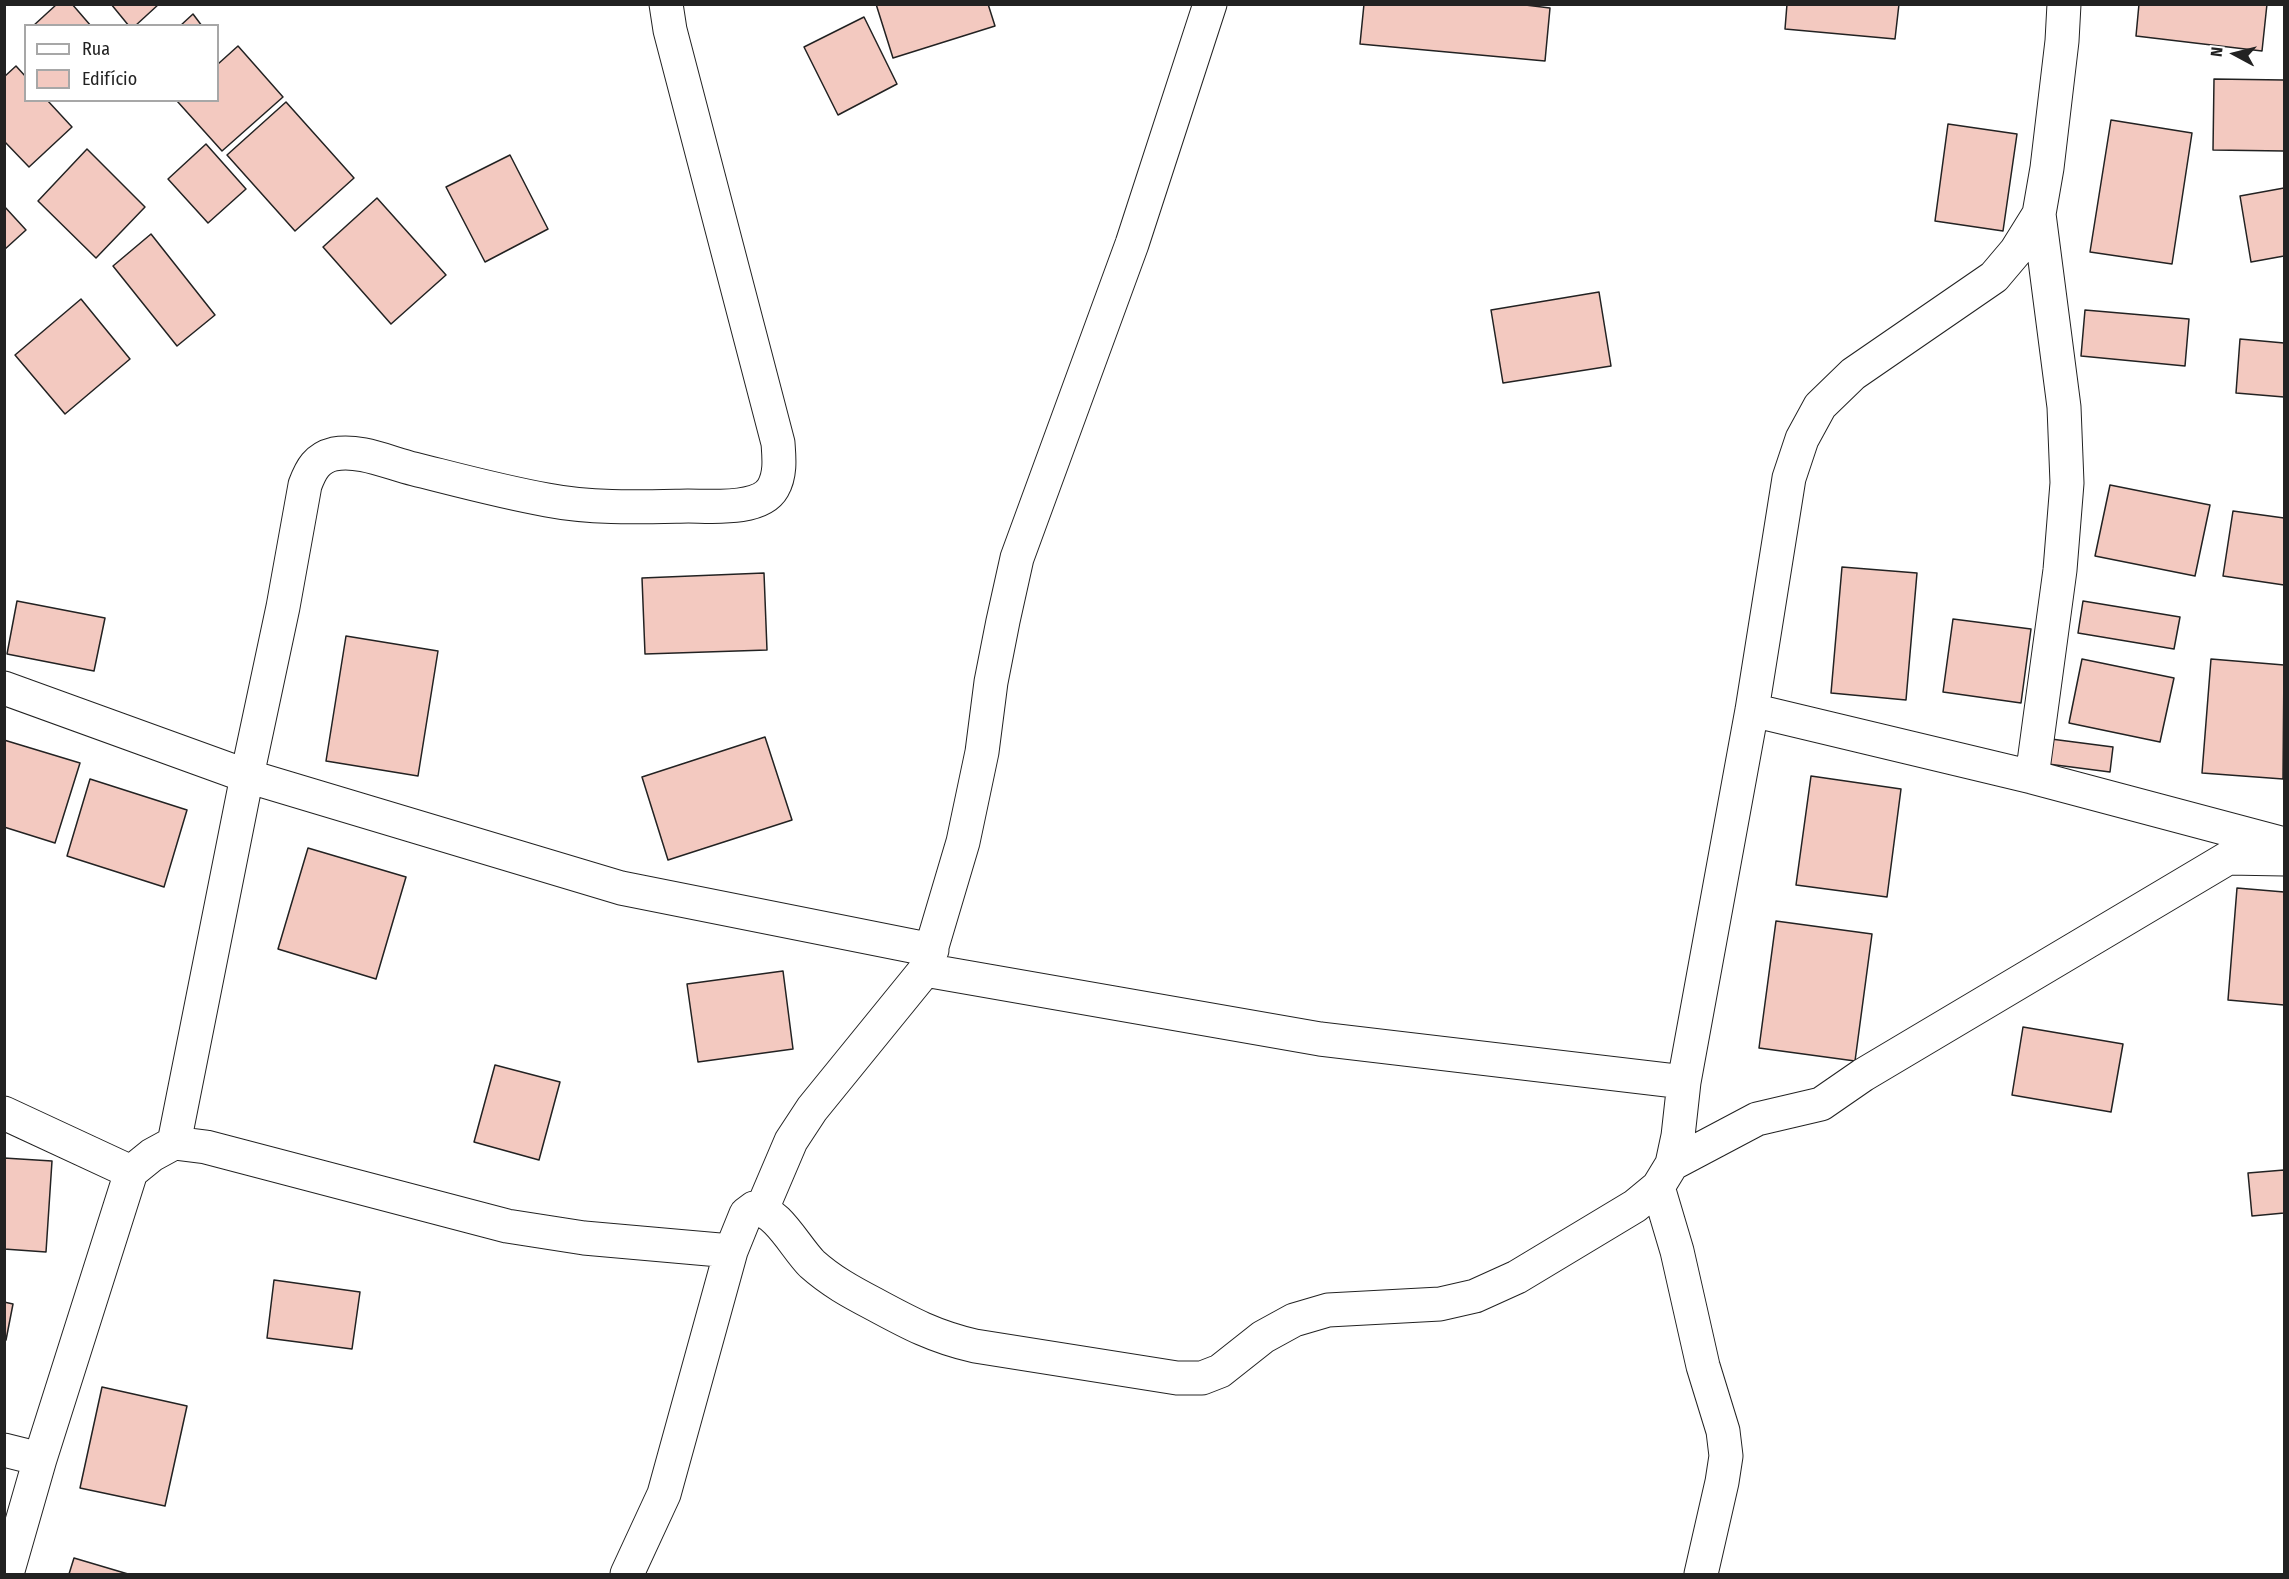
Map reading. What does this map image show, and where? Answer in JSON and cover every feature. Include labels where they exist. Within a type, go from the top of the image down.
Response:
[{"type":"street","points":[[174,1143],[284,607],[305,485],[311,469],[321,458],[337,453],[359,454],[412,469],[549,501],[613,508],[732,505],[756,502],[773,488],[779,466],[778,443],[670,30],[666,4]]},
{"type":"street","points":[[762,1209],[791,1141],[812,1109],[929,960],[963,842],[982,752],[991,682],[1017,558],[1132,244],[1210,4]]},
{"type":"street","points":[[2032,777],[2060,570],[2067,483],[2064,407],[2039,214],[2054,110],[2064,4]]},
{"type":"street","points":[[1701,1575],[1726,1456],[1723,1431],[1703,1366],[1677,1251],[1665,1176],[1678,1136],[1683,1082],[1752,710],[1789,478],[1802,439],[1820,406],[1853,374],[1994,277],[2016,251],[2039,214]]},
{"type":"street","points":[[4,688],[248,776],[621,888],[929,960],[1320,1039],[1683,1082]]},
{"type":"street","points":[[1752,710],[2032,777],[2284,844]]},
{"type":"street","points":[[627,1575],[664,1494],[731,1251],[746,1214],[754,1208],[769,1213],[811,1262],[832,1281],[919,1329],[945,1339],[975,1346],[1177,1378],[1202,1378],[1220,1371],[1263,1337],[1294,1320],[1328,1310],[1440,1304],[1475,1296],[1517,1277],[1635,1206],[1665,1176],[1757,1119],[1821,1104],[1863,1075],[2228,858],[2284,859]]},
{"type":"street","points":[[4,1113],[131,1172]]},
{"type":"street","points":[[7,1575],[40,1459],[131,1172],[152,1155],[174,1143],[206,1146],[507,1226],[584,1238],[731,1251]]},
{"type":"street","points":[[4,1450],[40,1459]]},
{"type":"building","points":[[57,4],[72,4],[89,24],[35,24]]},
{"type":"building","points":[[111,4],[159,4],[137,24],[127,24]]},
{"type":"building","points":[[876,4],[988,4],[995,26],[893,58]]},
{"type":"building","points":[[1364,4],[1517,4],[1550,8],[1545,61],[1360,44]]},
{"type":"building","points":[[1787,4],[1899,4],[1895,39],[1785,29]]},
{"type":"building","points":[[2139,4],[2267,4],[2262,51],[2136,36]]},
{"type":"building","points":[[193,14],[200,24],[182,24]]},
{"type":"building","points":[[864,17],[897,84],[838,115],[804,47]]},
{"type":"building","points":[[238,46],[283,97],[222,151],[178,102],[219,102],[219,63]]},
{"type":"building","points":[[16,66],[24,75],[24,102],[49,102],[72,127],[29,167],[4,141],[4,77]]},
{"type":"building","points":[[2214,79],[2284,80],[2284,151],[2213,150]]},
{"type":"building","points":[[286,102],[354,178],[295,231],[227,155]]},
{"type":"building","points":[[2111,120],[2192,133],[2172,264],[2090,252]]},
{"type":"building","points":[[1948,124],[2017,134],[2003,231],[1935,221]]},
{"type":"building","points":[[206,144],[246,189],[208,223],[168,179]]},
{"type":"building","points":[[87,149],[145,207],[96,258],[38,201]]},
{"type":"building","points":[[510,155],[548,229],[485,262],[446,187]]},
{"type":"building","points":[[2284,188],[2284,256],[2251,262],[2240,196]]},
{"type":"building","points":[[377,198],[446,275],[391,324],[323,247]]},
{"type":"building","points":[[4,206],[26,230],[4,250]]},
{"type":"building","points":[[151,234],[215,315],[177,346],[113,266]]},
{"type":"building","points":[[1599,292],[1611,366],[1503,383],[1491,310]]},
{"type":"building","points":[[81,299],[130,359],[65,414],[15,355]]},
{"type":"building","points":[[2085,310],[2189,319],[2185,366],[2081,356]]},
{"type":"building","points":[[2240,339],[2284,343],[2284,397],[2236,393]]},
{"type":"building","points":[[2110,485],[2210,505],[2195,576],[2095,556]]},
{"type":"building","points":[[2233,511],[2284,518],[2284,585],[2223,576]]},
{"type":"building","points":[[1842,567],[1917,573],[1906,700],[1831,693]]},
{"type":"building","points":[[764,573],[767,650],[645,654],[642,578]]},
{"type":"building","points":[[17,601],[105,618],[94,671],[7,654]]},
{"type":"building","points":[[2083,601],[2180,617],[2174,649],[2078,633]]},
{"type":"building","points":[[1953,619],[2031,629],[2021,703],[1943,692]]},
{"type":"building","points":[[346,636],[438,651],[418,776],[326,761]]},
{"type":"building","points":[[2082,659],[2174,678],[2160,742],[2069,723]]},
{"type":"building","points":[[2211,659],[2284,665],[2283,779],[2202,773]]},
{"type":"building","points":[[765,737],[792,820],[668,860],[642,777]]},
{"type":"building","points":[[2051,739],[2113,747],[2110,772],[2048,764]]},
{"type":"building","points":[[4,740],[80,763],[55,843],[4,827]]},
{"type":"building","points":[[1811,776],[1901,789],[1887,897],[1796,885]]},
{"type":"building","points":[[90,779],[187,810],[164,887],[67,856]]},
{"type":"building","points":[[308,848],[406,877],[376,979],[278,949]]},
{"type":"building","points":[[2237,888],[2284,892],[2284,1005],[2228,1000]]},
{"type":"building","points":[[1776,921],[1872,934],[1855,1061],[1759,1048]]},
{"type":"building","points":[[783,971],[793,1049],[698,1062],[687,984]]},
{"type":"building","points":[[2023,1027],[2123,1044],[2111,1112],[2012,1095]]},
{"type":"building","points":[[495,1065],[560,1082],[539,1160],[474,1142]]},
{"type":"building","points":[[4,1158],[52,1161],[46,1252],[4,1249]]},
{"type":"building","points":[[2284,1170],[2284,1213],[2252,1216],[2248,1173]]},
{"type":"building","points":[[274,1280],[360,1292],[352,1349],[267,1338]]},
{"type":"building","points":[[4,1302],[13,1304],[6,1340],[4,1340]]},
{"type":"building","points":[[102,1387],[187,1406],[165,1506],[80,1488]]},
{"type":"building","points":[[74,1558],[128,1574],[69,1574]]}]
